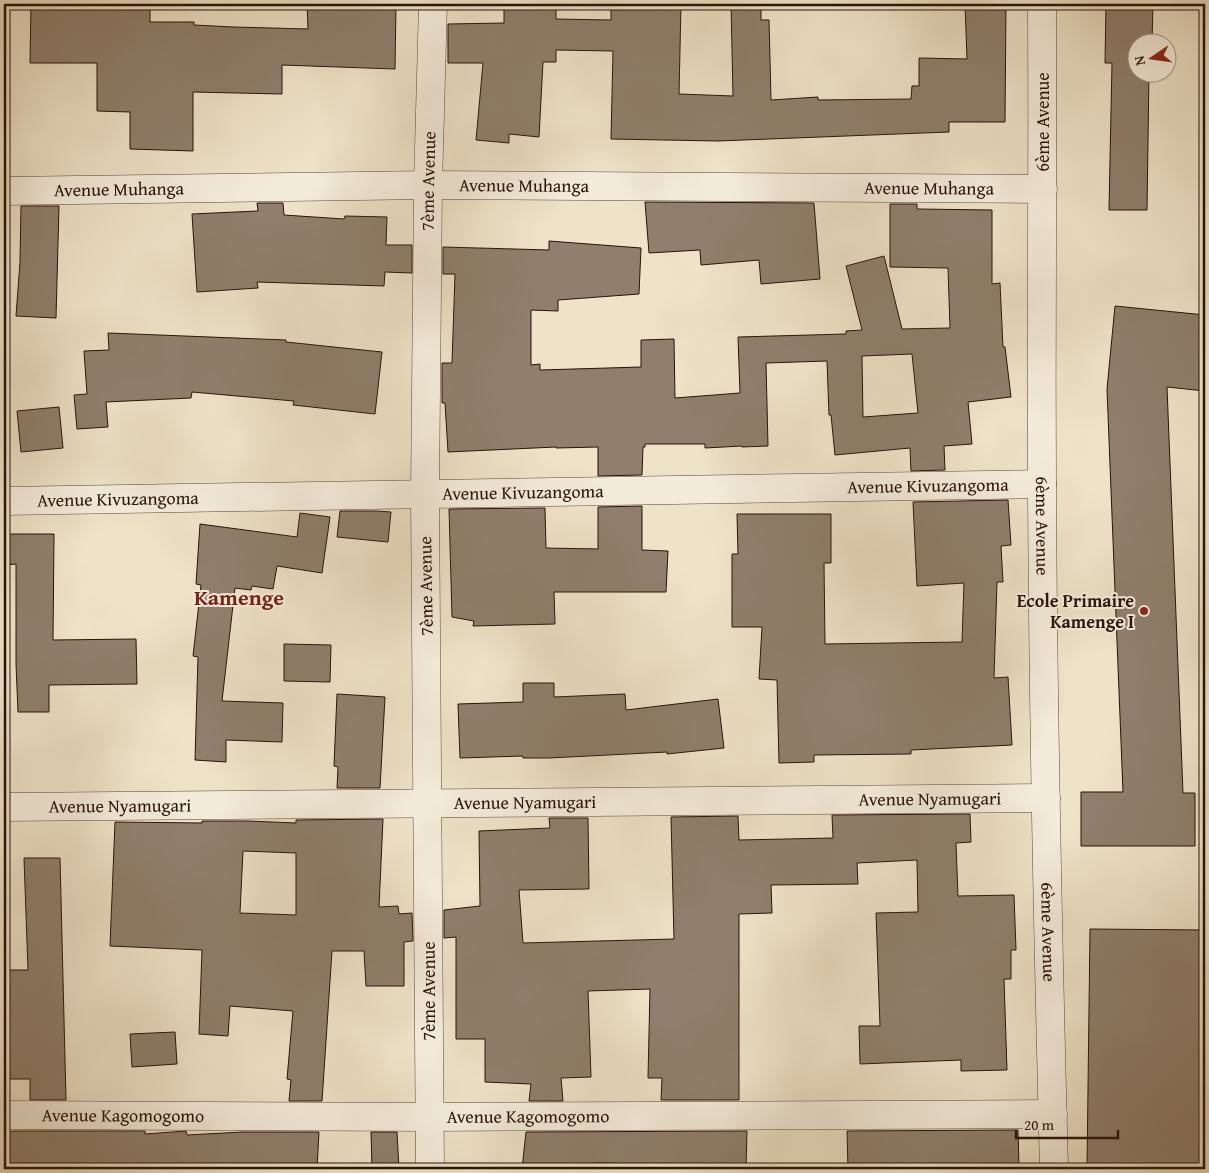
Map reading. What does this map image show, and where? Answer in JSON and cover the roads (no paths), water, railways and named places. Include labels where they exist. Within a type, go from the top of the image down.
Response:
[{"type":"street","name":"7ème Avenue","points":[[430,1169],[425,495],[428,185],[433,4]]},
{"type":"street","name":"6ème Avenue","points":[[1042,4],[1044,189],[1042,484],[1046,798],[1054,1169]]},
{"type":"street","name":"Avenue Muhanga","points":[[4,191],[428,185],[1044,189]]},
{"type":"street","name":"Avenue Kivuzangoma","points":[[4,501],[1042,484]]},
{"type":"street","name":"Avenue Nyamugari","points":[[4,807],[1046,798]]},
{"type":"street","name":"Avenue Kagomogomo","points":[[4,1114],[429,1117],[1053,1114]]},
{"type":"place","name":"Ecole Primaire Kamenge I","points":[[1144,611]]},
{"type":"district","name":"Kamenge","points":[[239,597]]}]
